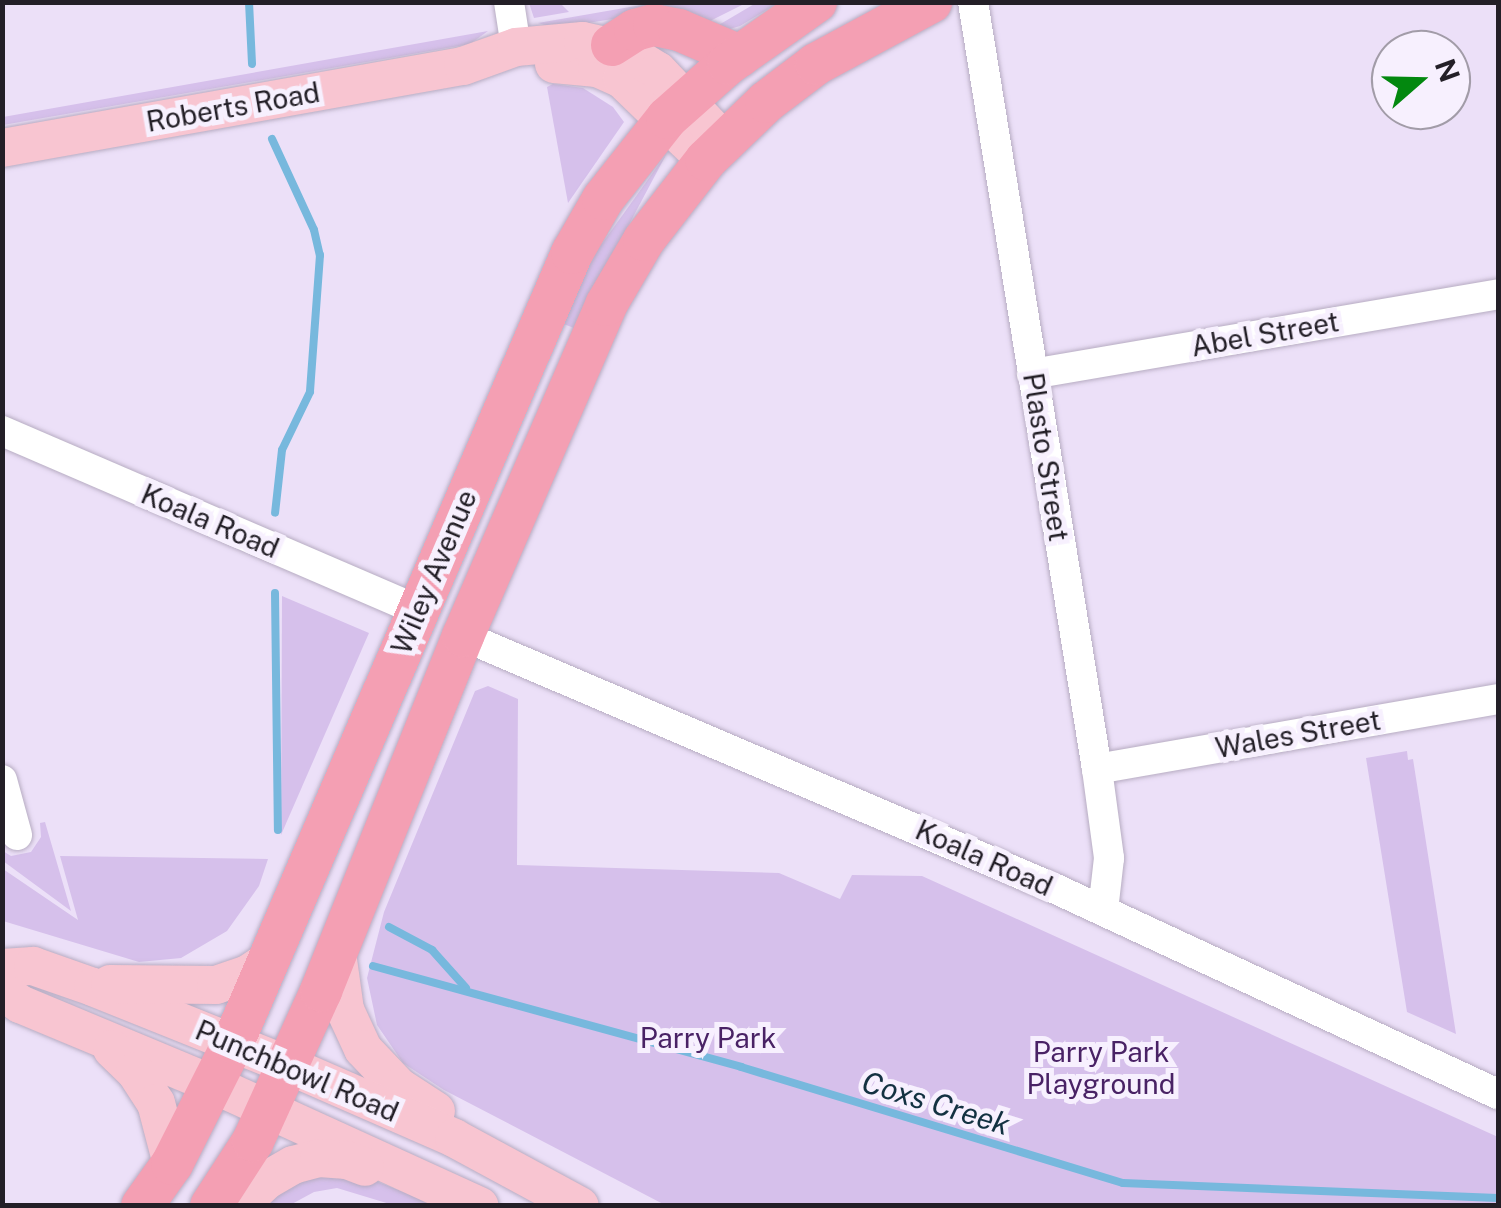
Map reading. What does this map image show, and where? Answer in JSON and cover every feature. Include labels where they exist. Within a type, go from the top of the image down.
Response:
[{"type":"highway","points":[[677,109],[740,56],[816,2]]},
{"type":"highway","points":[[715,150],[766,102],[816,64],[931,2]]},
{"type":"highway","points":[[612,45],[654,25],[679,30],[740,56]]},
{"type":"highway","name":"Wiley Avenue","points":[[142,1206],[172,1164],[232,1043],[572,253],[603,199],[677,109]]},
{"type":"highway","name":"Wiley Avenue","points":[[211,1206],[253,1140],[337,954],[463,636],[606,305],[644,240],[715,150]]},
{"type":"main road","name":"Roberts Road","points":[[462,66],[516,47],[566,41],[612,45],[658,71],[677,109],[715,150]]},
{"type":"main road","name":"Roberts Road","points":[[2,148],[462,66],[572,63],[597,68],[677,109]]},
{"type":"main road","points":[[337,954],[345,1010],[362,1049],[399,1087],[436,1111],[454,1138]]},
{"type":"main road","points":[[93,987],[131,982],[216,985],[248,974],[269,960]]},
{"type":"main road","name":"Punchbowl Road","points":[[2,968],[33,966],[285,1064],[454,1138],[580,1206]]},
{"type":"main road","name":"Punchbowl Road","points":[[2,991],[20,1004],[212,1084],[480,1206]]},
{"type":"main road","points":[[99,1037],[135,1071],[156,1103],[172,1164]]},
{"type":"main road","points":[[239,1206],[266,1180],[319,1158],[346,1160],[391,1178],[432,1182]]},
{"type":"street","points":[[509,2],[516,47]]},
{"type":"street","name":"Plasto Street","points":[[974,2],[1097,770],[1109,868],[1103,911]]},
{"type":"street","name":"Abel Street","points":[[1032,374],[1498,294]]},
{"type":"street","name":"Koala Road","points":[[2,430],[418,610]]},
{"type":"street","name":"Koala Road","points":[[463,636],[1103,911],[1498,1094]]},
{"type":"street","name":"Wales Street","points":[[1097,770],[1498,699]]},
{"type":"street","points":[[2,780],[17,834]]},
{"type":"green space","points":[[529,3],[560,3],[569,12],[534,18]]},
{"type":"green space","points":[[653,3],[746,3],[708,22],[638,15],[556,28],[538,23]]},
{"type":"green space","points":[[756,3],[778,3],[740,26],[723,31],[717,26]]},
{"type":"green space","points":[[488,31],[470,44],[3,125],[3,117]]},
{"type":"green space","points":[[553,84],[583,88],[613,107],[624,122],[568,203],[547,87]]},
{"type":"green space","points":[[667,153],[574,328],[561,323],[596,252]]},
{"type":"green space","points":[[282,596],[369,633],[281,835]]},
{"type":"green space","name":"Parry Park","points":[[488,686],[518,699],[517,865],[779,873],[840,899],[852,875],[922,876],[1498,1137],[1498,1205],[665,1205],[444,1090],[403,1063],[377,1025],[367,978],[384,912],[475,691]]},
{"type":"green space","points":[[1407,751],[1408,760],[1413,759],[1456,1034],[1407,1012],[1366,758]]},
{"type":"green space","points":[[45,822],[71,911],[3,861],[3,851],[11,856],[31,852],[41,837],[40,823]]},
{"type":"green space","points":[[60,856],[268,859],[259,886],[227,931],[181,958],[139,962],[3,921],[3,869],[78,920]]},
{"type":"green space","points":[[297,1175],[368,1178],[436,1205],[393,1205],[337,1188],[314,1192],[290,1205],[254,1206]]},
{"type":"waterway","points":[[249,2],[252,64]]},
{"type":"waterway","points":[[272,139],[314,230],[320,255],[310,392],[282,450],[275,513]]},
{"type":"waterway","points":[[275,593],[278,830]]},
{"type":"waterway","points":[[389,927],[432,950],[466,988]]},
{"type":"waterway","name":"Coxs Creek","points":[[373,966],[741,1067],[1123,1183],[1498,1198]]},
{"type":"park label","name":"Parry Park Playground","points":[[1101,1068]]}]
